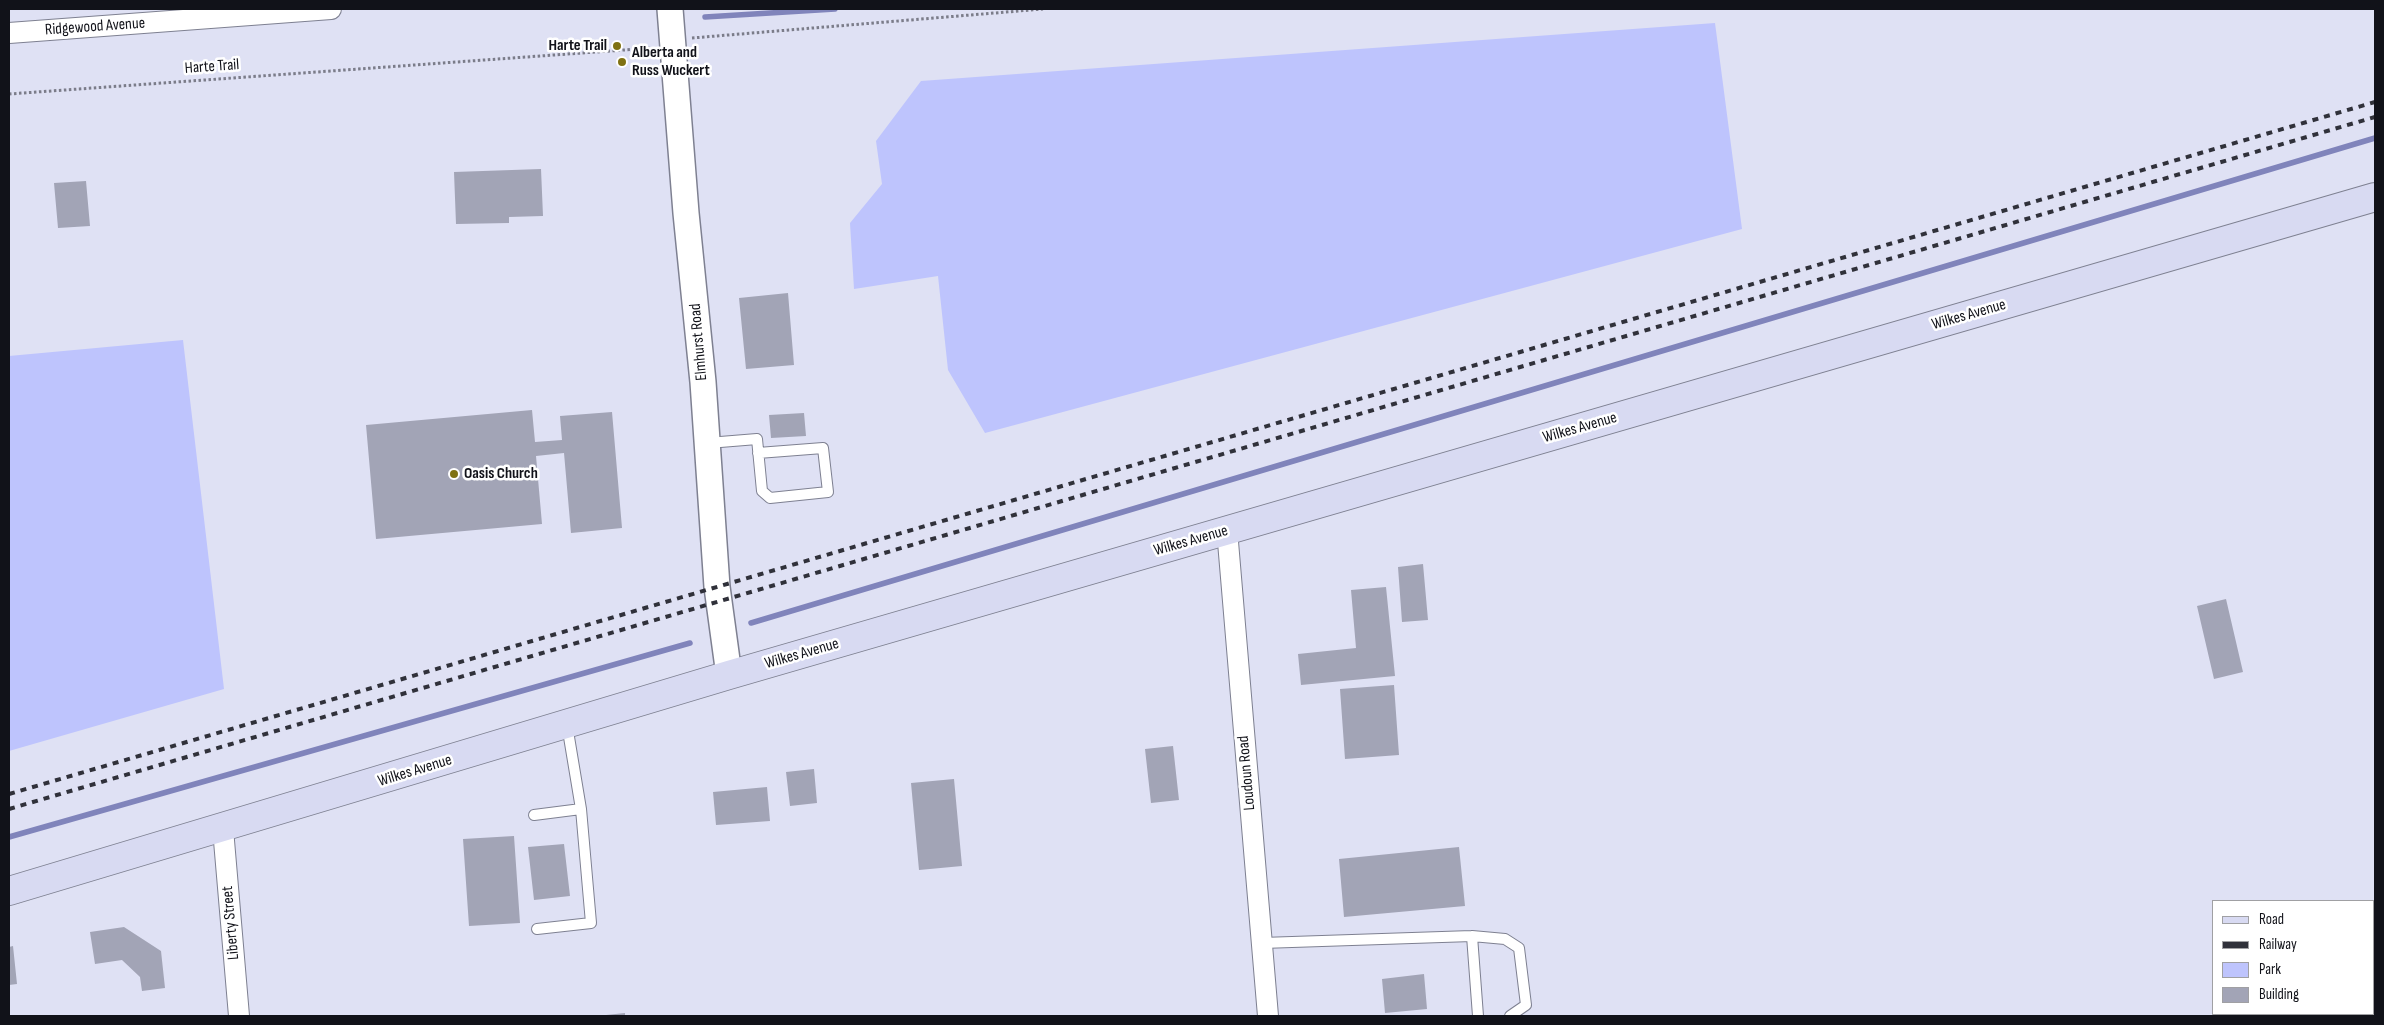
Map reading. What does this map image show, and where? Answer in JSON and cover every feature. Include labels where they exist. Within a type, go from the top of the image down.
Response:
[{"type":"main road","name":"Wilkes Avenue","points":[[9,892],[729,675],[2375,197]]},
{"type":"street","name":"Ridgewood Avenue","points":[[9,34],[332,9]]},
{"type":"street","name":"Elmhurst Road","points":[[670,9],[707,443],[717,586],[729,675]]},
{"type":"street","name":"Loudoun Road","points":[[1227,530],[1268,1016]]},
{"type":"street","name":"Liberty Street","points":[[223,829],[239,1016]]},
{"type":"lane","points":[[707,443],[757,439],[758,453],[762,492],[770,498],[828,492],[822,448],[758,453]]},
{"type":"lane","points":[[537,928],[591,924],[581,809],[567,725]]},
{"type":"lane","points":[[534,815],[581,809]]},
{"type":"lane","points":[[1472,936],[1478,1016]]},
{"type":"lane","points":[[1262,943],[1472,936],[1504,939],[1520,948],[1526,1005],[1510,1016]]},
{"type":"path","name":"Harte Trail","points":[[9,94],[644,50],[699,36],[1043,9]]},
{"type":"green space","points":[[1715,23],[1742,229],[985,433],[948,370],[938,276],[854,289],[850,223],[882,184],[876,141],[921,81]]},
{"type":"green space","points":[[183,340],[224,689],[9,751],[9,356]]},
{"type":"building","points":[[541,169],[543,216],[509,217],[509,223],[456,224],[454,172]]},
{"type":"building","points":[[86,181],[90,226],[58,228],[54,183]]},
{"type":"building","points":[[788,293],[794,365],[746,369],[739,298]]},
{"type":"building","name":"Oasis Church","points":[[532,410],[535,442],[562,440],[560,416],[612,412],[622,528],[571,533],[564,453],[536,456],[542,524],[376,539],[366,425]]},
{"type":"building","points":[[804,413],[806,436],[771,438],[769,415]]},
{"type":"building","points":[[1423,564],[1428,620],[1402,622],[1398,567]]},
{"type":"building","points":[[1386,587],[1395,676],[1301,685],[1298,654],[1356,648],[1351,590]]},
{"type":"building","points":[[2226,599],[2243,672],[2214,679],[2197,606]]},
{"type":"building","points":[[1394,685],[1399,755],[1345,759],[1340,689]]},
{"type":"building","points":[[1173,746],[1179,800],[1151,803],[1145,749]]},
{"type":"building","points":[[814,769],[817,803],[790,806],[786,772]]},
{"type":"building","points":[[954,779],[962,866],[919,870],[911,783]]},
{"type":"building","points":[[767,787],[770,821],[716,825],[713,792]]},
{"type":"building","points":[[514,836],[520,923],[469,926],[463,839]]},
{"type":"building","points":[[564,844],[570,896],[534,900],[528,847]]},
{"type":"building","points":[[1459,847],[1465,906],[1344,917],[1339,859]]},
{"type":"building","points":[[124,927],[161,951],[165,988],[142,991],[140,977],[122,960],[95,964],[90,932]]},
{"type":"building","points":[[13,946],[17,984],[9,985],[9,947]]},
{"type":"building","points":[[1424,974],[1427,1009],[1385,1013],[1382,979]]},
{"type":"building","points":[[625,1013],[625,1016],[606,1016],[606,1015]]},
{"type":"waterway","points":[[705,17],[835,9]]},
{"type":"waterway","points":[[751,623],[2375,138]]},
{"type":"waterway","points":[[9,837],[690,643]]},
{"type":"railway","points":[[9,794],[2375,102]]},
{"type":"railway","points":[[9,809],[2375,117]]},
{"type":"place","name":"Harte Trail","points":[[617,46]]},
{"type":"place","name":"Alberta and Russ Wuckert","points":[[622,62]]},
{"type":"place","name":"Oasis Church","points":[[454,474]]}]
